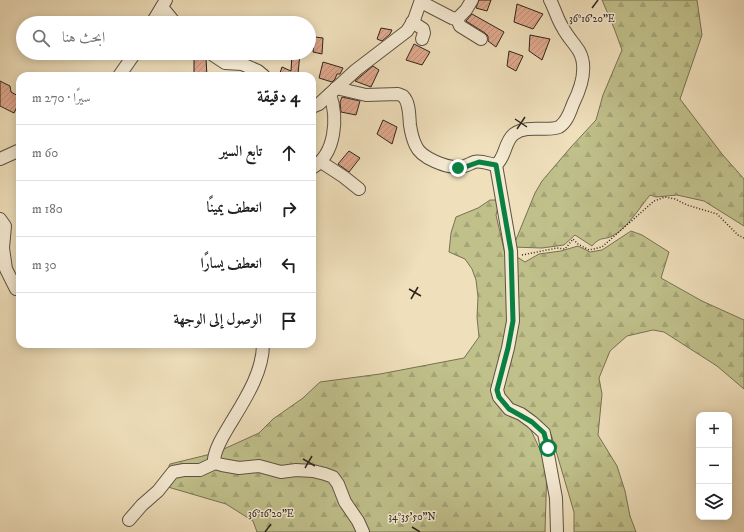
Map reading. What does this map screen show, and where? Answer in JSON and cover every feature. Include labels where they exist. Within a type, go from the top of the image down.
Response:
[{"type":"street","points":[[457,19],[466,10],[472,0]]},
{"type":"street","points":[[496,165],[502,158],[508,141],[513,134],[524,129],[557,128],[568,117],[576,98],[583,73],[582,59],[579,51],[558,20],[550,0]]},
{"type":"street","points":[[316,105],[386,46],[399,38],[412,22],[421,1],[452,18],[457,19]]},
{"type":"street","points":[[156,16],[164,3]]},
{"type":"street","points":[[164,3],[171,16]]},
{"type":"street","points":[[457,19],[460,26],[480,39]]},
{"type":"street","points":[[412,22],[423,29],[424,32],[422,38]]},
{"type":"street","points":[[122,72],[130,60]]},
{"type":"street","points":[[220,60],[225,63],[242,64],[259,72]]},
{"type":"street","points":[[333,91],[366,95],[398,94],[403,96],[408,104],[410,126],[416,148],[421,152],[435,161],[458,168],[479,162],[496,165]]},
{"type":"street","points":[[333,91],[334,130],[328,152],[316,165],[344,177],[358,189]]},
{"type":"street","points":[[0,159],[16,152]]},
{"type":"street","points":[[496,165],[511,251],[513,321],[508,348],[497,390],[499,397],[509,409],[532,422],[544,433],[556,498],[557,532]]},
{"type":"street","points":[[0,219],[4,226],[3,248],[6,268],[16,289]]},
{"type":"street","points":[[263,348],[260,368],[243,403],[220,443],[214,459],[216,463],[222,466],[238,468],[259,466],[281,472],[296,470],[314,471],[334,477],[345,502],[358,521],[363,532]]},
{"type":"street","points":[[129,520],[158,491],[173,472],[200,470],[216,463]]},
{"type":"path","points":[[511,251],[522,255],[557,248],[565,249],[573,239],[578,244],[590,250],[602,247],[654,201],[665,196],[717,214],[738,235],[744,238]]},
{"type":"green space","points":[[602,0],[697,0],[702,35],[680,99],[722,154],[744,179],[744,226],[704,201],[677,195],[656,197],[650,195],[629,222],[619,232],[611,237],[598,240],[592,246],[575,235],[564,245],[542,248],[513,247],[535,193],[542,181],[596,120],[603,95],[622,50]]},
{"type":"green space","points":[[490,200],[498,200],[499,204],[496,215],[506,258],[507,330],[494,393],[530,428],[547,465],[545,532],[257,532],[253,521],[226,504],[161,485],[170,464],[215,453],[259,433],[273,419],[303,398],[320,382],[380,374],[464,358],[479,337],[477,317],[478,297],[476,280],[472,269],[465,259],[449,252],[451,233],[456,217],[478,208]]},
{"type":"green space","points":[[631,231],[642,235],[669,252],[661,278],[702,301],[744,320],[744,389],[717,366],[664,332],[653,330],[627,336],[610,351],[599,378],[602,394],[598,435],[617,466],[625,491],[630,516],[636,532],[574,532],[574,512],[551,434],[535,418],[507,402],[500,379],[503,368],[514,255],[525,262],[539,254],[561,251],[578,246],[590,252],[602,250]]},
{"type":"building","points":[[479,0],[491,0],[487,11],[476,8]]},
{"type":"building","points":[[517,4],[543,14],[533,29],[514,22]]},
{"type":"building","points":[[472,14],[504,32],[496,47],[488,41],[488,36],[485,33],[466,21]]},
{"type":"building","points":[[381,28],[392,30],[390,34],[382,41],[377,39]]},
{"type":"building","points":[[530,35],[550,39],[542,60],[529,51]]},
{"type":"building","points":[[316,37],[323,38],[322,54],[316,53]]},
{"type":"building","points":[[414,44],[430,52],[422,65],[406,60]]},
{"type":"building","points":[[509,51],[523,56],[516,71],[507,66]]},
{"type":"building","points":[[194,60],[206,60],[207,72],[194,72]]},
{"type":"building","points":[[292,60],[299,60],[298,72],[280,72],[282,67],[291,71]]},
{"type":"building","points":[[323,62],[343,68],[340,74],[337,74],[332,82],[319,78]]},
{"type":"building","points":[[373,66],[379,70],[371,87],[355,81]]},
{"type":"building","points":[[0,81],[10,86],[11,92],[16,95],[16,109],[14,113],[0,106]]},
{"type":"building","points":[[342,97],[360,101],[356,115],[341,112],[340,102]]},
{"type":"building","points":[[383,120],[397,127],[392,144],[377,134]]},
{"type":"building","points":[[349,151],[360,158],[349,172],[338,164]]},
{"type":"route","points":[[458,168],[479,162],[496,165],[511,251],[513,321],[508,348],[497,390],[499,397],[509,409],[521,414],[544,433],[548,448]]}]
